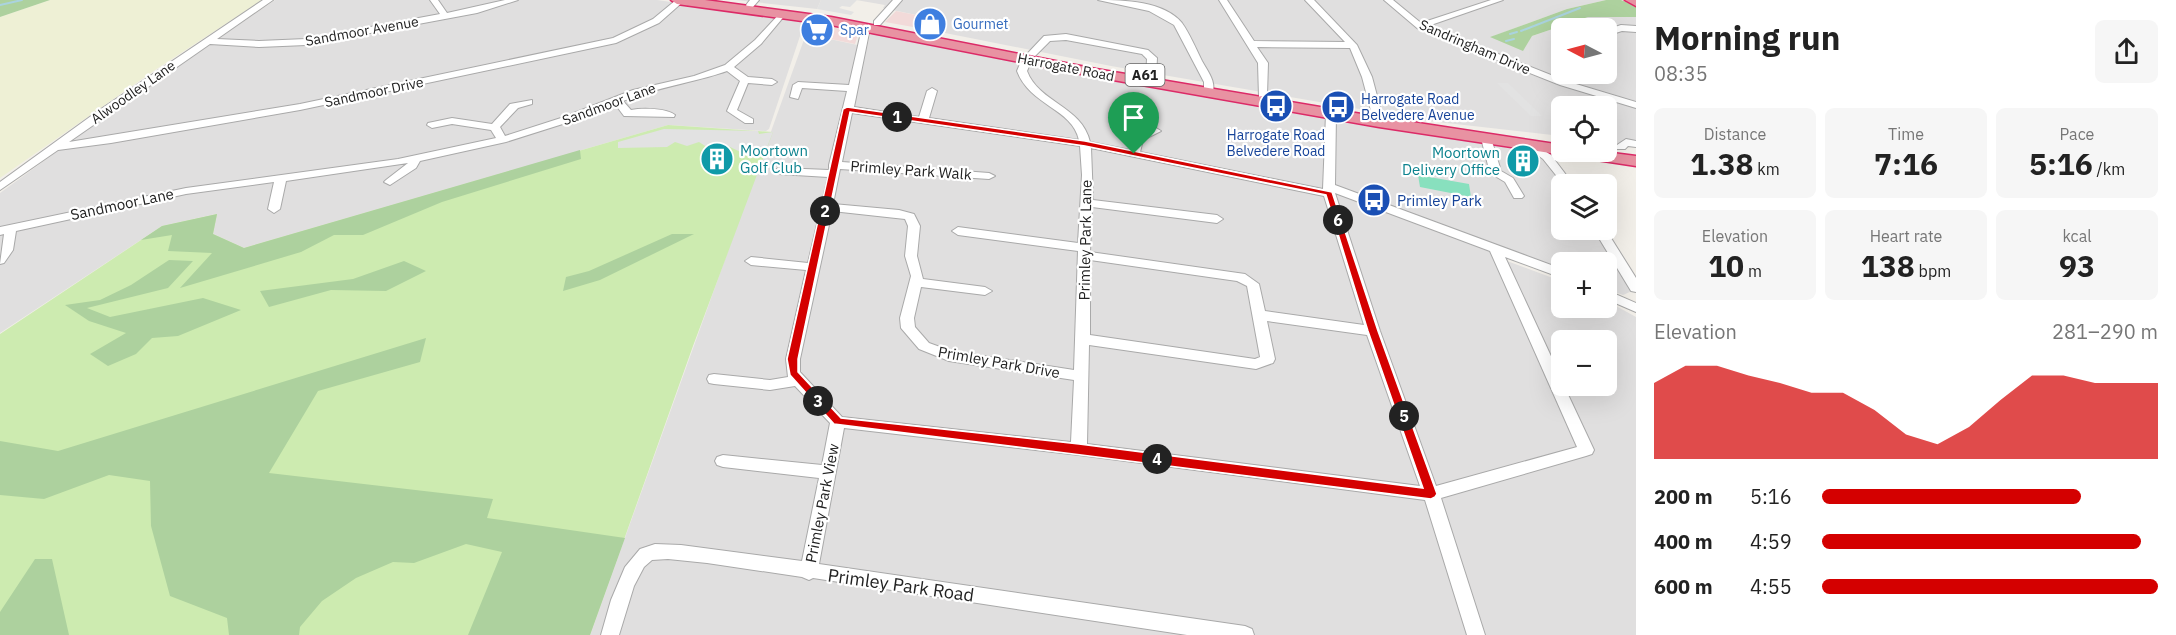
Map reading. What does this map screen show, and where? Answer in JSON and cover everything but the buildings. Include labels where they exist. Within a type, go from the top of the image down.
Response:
[{"type":"highway","name":"Harrogate Road","points":[[679,0],[871,26],[902,28],[993,46],[1067,67],[1262,95],[1379,119]]},
{"type":"highway","name":"Harrogate Road","points":[[710,0],[753,3],[823,14],[931,41],[1151,76],[1331,114],[1484,134],[1551,139]]},
{"type":"highway","points":[[1631,0],[1636,2]]},
{"type":"highway","points":[[902,28],[907,32],[928,36],[932,38],[931,41]]},
{"type":"highway","points":[[1484,134],[1551,148]]},
{"type":"highway","points":[[1617,158],[1636,161]]},
{"type":"street","name":"Alwoodley Lane","points":[[0,187],[208,40],[269,0]]},
{"type":"street","points":[[434,0],[445,16]]},
{"type":"street","name":"Sandmoor Avenue","points":[[208,40],[259,44],[306,42],[445,16],[514,0]]},
{"type":"street","name":"Sandmoor Drive","points":[[55,147],[111,141],[300,107],[616,40],[656,21],[679,0]]},
{"type":"street","points":[[714,380],[770,385],[798,380],[793,373],[793,359],[851,88],[871,26],[898,0]]},
{"type":"street","points":[[1102,0],[1128,2],[1156,10],[1172,18],[1193,51],[1209,89]]},
{"type":"street","points":[[1223,0],[1263,63],[1262,95]]},
{"type":"street","points":[[1310,0],[1353,45],[1367,77],[1379,119]]},
{"type":"street","name":"Sandringham Drive","points":[[1388,0],[1420,26],[1525,70],[1636,105]]},
{"type":"street","points":[[1420,26],[1499,0]]},
{"type":"street","name":"Sandmoor Lane","points":[[5,230],[143,199],[415,159],[502,140],[566,120],[636,92],[714,73],[728,67],[758,42],[782,14]]},
{"type":"street","points":[[1617,29],[1636,29]]},
{"type":"street","points":[[1029,56],[1047,38],[1066,37],[1145,52],[1152,58],[1151,76]]},
{"type":"street","points":[[1251,44],[1353,45]]},
{"type":"street","name":"Primley Park Lane","points":[[1029,56],[1022,71],[1029,87],[1070,116],[1079,126],[1085,144],[1087,203],[1079,449]]},
{"type":"street","points":[[728,67],[745,80],[772,82]]},
{"type":"street","points":[[745,80],[732,111],[749,121]]},
{"type":"street","points":[[795,97],[799,82],[851,88]]},
{"type":"street","points":[[1579,84],[1581,89]]},
{"type":"street","points":[[923,121],[932,91]]},
{"type":"street","points":[[617,99],[628,114],[637,112],[670,115]]},
{"type":"street","points":[[495,127],[514,106],[528,102]]},
{"type":"street","points":[[847,109],[1085,144],[1330,190],[1551,270]]},
{"type":"street","points":[[1331,114],[1330,190],[1373,331],[1431,494],[1476,635]]},
{"type":"street","points":[[432,125],[452,121],[495,127]]},
{"type":"street","points":[[495,127],[502,140]]},
{"type":"street","points":[[1134,154],[1138,138],[1155,131]]},
{"type":"street","points":[[1484,134],[1496,173],[1509,180],[1518,196]]},
{"type":"street","points":[[1523,144],[1547,157],[1560,174]]},
{"type":"street","points":[[390,182],[412,166],[415,159]]},
{"type":"street","name":"Primley Park Walk","points":[[779,171],[833,170],[988,176]]},
{"type":"street","points":[[274,209],[281,178]]},
{"type":"street","points":[[1087,203],[1217,219]]},
{"type":"street","name":"Primley Park Drive","points":[[826,207],[910,217],[914,226],[911,250],[916,270],[916,282],[907,318],[908,328],[924,346],[949,356],[1081,376]]},
{"type":"street","points":[[0,260],[7,250],[5,230]]},
{"type":"street","points":[[958,231],[1240,277],[1253,284],[1268,359],[1256,364],[1083,339]]},
{"type":"street","points":[[1606,240],[1636,288]]},
{"type":"street","points":[[838,422],[1079,449],[1431,494],[1586,450],[1495,249]]},
{"type":"street","points":[[751,261],[813,267]]},
{"type":"street","points":[[916,282],[984,291]]},
{"type":"street","points":[[1617,298],[1634,304]]},
{"type":"street","points":[[1259,315],[1373,331]]},
{"type":"street","name":"Primley Park View","points":[[798,380],[838,422],[809,572]]},
{"type":"street","points":[[723,461],[827,472]]},
{"type":"street","name":"Primley Park Road","points":[[610,635],[626,586],[638,561],[653,551],[707,555],[809,572],[1245,635]]},
{"type":"shaded area","points":[[275,0],[657,0],[805,21],[769,129],[766,131],[668,125],[244,248],[213,234],[216,214],[162,226],[0,333],[0,193],[89,128]]},
{"type":"shaded area","points":[[736,0],[821,0],[817,9]]},
{"type":"shaded area","points":[[821,0],[857,0],[850,7],[839,8],[854,12],[851,15],[817,9]]},
{"type":"shaded area","points":[[856,0],[1606,0],[1567,9],[1491,37],[1532,36],[1551,30],[1551,84],[1617,84],[1617,18],[1585,18],[1636,17],[1636,146],[1617,143],[1617,96],[1551,96],[1551,135],[1429,121],[1111,66],[930,30],[942,15],[925,12],[921,16],[883,8],[885,5]]},
{"type":"shaded area","points":[[896,11],[921,16],[925,12],[943,15],[930,30],[885,22]]},
{"type":"shaded area","points":[[810,22],[855,31],[858,34],[855,44],[806,34]]},
{"type":"shaded area","points":[[876,33],[1406,131],[1529,151],[1544,158],[1556,174],[1551,174],[1551,240],[1600,240],[1608,252],[1551,252],[1551,264],[1510,250],[1507,261],[1551,277],[1551,318],[1617,318],[1617,307],[1636,317],[1636,635],[590,635],[806,34],[867,47],[870,35]]},
{"type":"shaded area","points":[[1497,83],[1508,83],[1542,116],[1531,116]]},
{"type":"shaded area","points":[[664,129],[758,131],[759,134],[773,132],[764,155],[755,153],[751,157],[728,146],[721,150],[710,149],[699,142],[687,146],[675,142],[667,147],[618,148],[618,142]]},
{"type":"shaded area","points":[[1617,267],[1632,291],[1623,295],[1617,293]]},
{"type":"green space","points":[[0,0],[50,0],[0,17]]},
{"type":"green space","points":[[50,0],[262,0],[155,70],[0,178],[0,17]]},
{"type":"green space","points":[[1606,0],[1621,0],[1636,6],[1636,17],[1551,18],[1551,30],[1532,36],[1523,51],[1490,37],[1567,9]]},
{"type":"green space","name":"Moortown Golf Club","points":[[668,125],[773,132],[693,346],[590,635],[0,635],[0,334],[162,226],[217,214],[213,234],[244,248]]},
{"type":"green space","points":[[580,150],[581,159],[442,202],[363,235],[334,235],[301,252],[180,288],[212,253],[168,251],[172,235],[141,240],[162,226],[217,214],[213,234],[244,248]]},
{"type":"green space","points":[[1418,175],[1469,184],[1471,197],[1420,187]]},
{"type":"green space","points":[[672,234],[694,234],[600,280],[563,291],[566,277],[589,271]]},
{"type":"green space","points":[[169,260],[193,261],[168,288],[87,308],[110,317],[203,298],[241,310],[178,336],[152,338],[136,354],[108,366],[90,354],[126,333],[89,321],[65,305],[100,300],[131,285]]},
{"type":"green space","points":[[404,261],[426,271],[386,291],[331,290],[269,307],[260,291],[353,279]]},
{"type":"green space","points":[[426,338],[420,362],[318,391],[269,473],[493,499],[487,518],[625,538],[590,635],[468,635],[502,552],[466,544],[414,563],[393,562],[356,578],[322,601],[300,627],[299,635],[229,635],[227,618],[170,596],[151,526],[150,481],[109,475],[44,499],[0,495],[0,441],[58,451]]},
{"type":"green space","points":[[35,559],[52,559],[69,635],[0,635],[0,612]]},
{"type":"waterway","points":[[0,5],[22,0]]},
{"type":"waterway","points":[[1521,31],[1580,8]]},
{"type":"waterway","points":[[1510,34],[1517,32]]},
{"type":"waterway","points":[[1506,41],[1514,39]]},
{"type":"place","name":"Gourmet","points":[[930,24]]},
{"type":"place","name":"Spar","points":[[817,30]]},
{"type":"place","name":"Harrogate Road Belvedere Road","points":[[1276,106]]},
{"type":"place","name":"Harrogate Road Belvedere Avenue","points":[[1338,107]]},
{"type":"place","name":"Moortown Golf Club","points":[[717,159]]},
{"type":"place","name":"Moortown Delivery Office","points":[[1523,161]]},
{"type":"place","name":"Primley Park","points":[[1374,200]]},
{"type":"route","points":[[847,109],[1085,144],[1134,154],[1329,194],[1373,331],[1431,494],[1079,449],[838,422],[793,373],[793,359],[847,109]]}]
